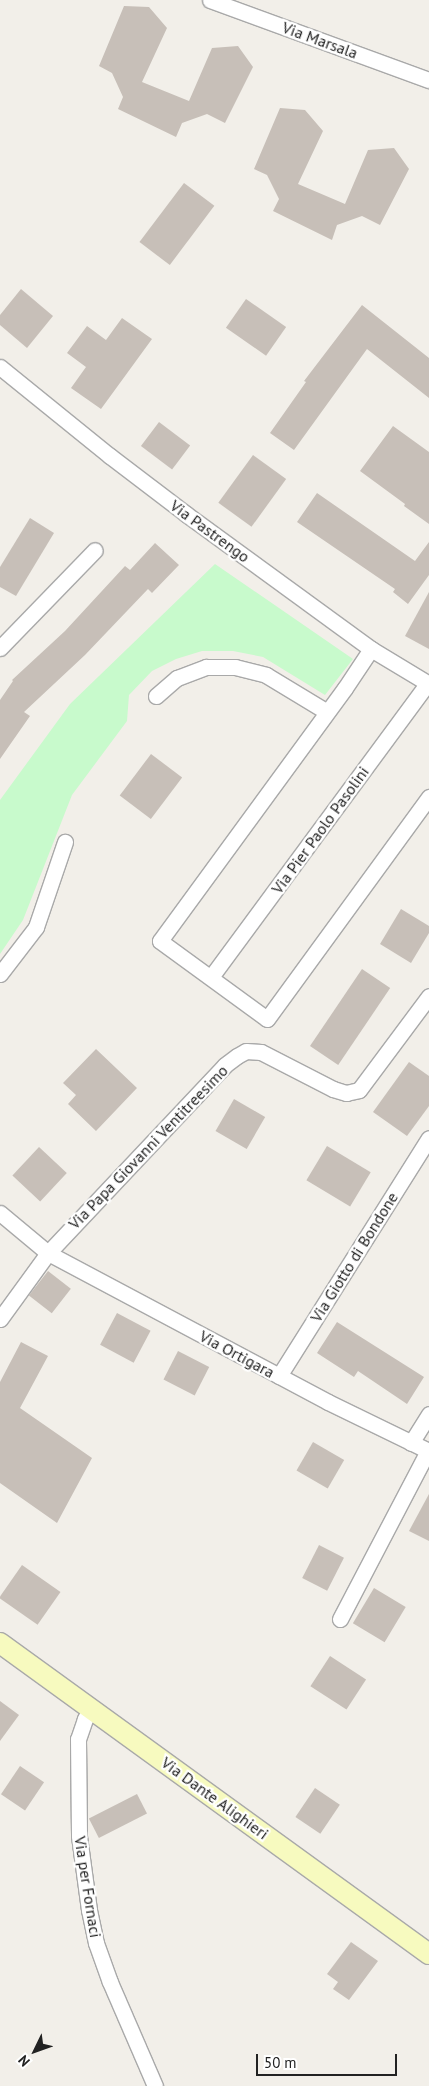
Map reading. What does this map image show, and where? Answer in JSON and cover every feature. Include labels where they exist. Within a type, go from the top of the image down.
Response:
[{"type":"street","name":"Via Marsala","points":[[210,0],[429,80]]},
{"type":"street","name":"Via Pastrengo","points":[[0,367],[110,456],[371,649],[429,683]]},
{"type":"street","points":[[0,648],[95,550]]},
{"type":"street","points":[[371,649],[160,941],[267,1019],[429,797]]},
{"type":"street","points":[[156,696],[177,678],[184,675],[206,667],[235,667],[266,675],[327,712]]},
{"type":"street","name":"Via Pier Paolo Pasolini","points":[[211,978],[429,683]]},
{"type":"street","points":[[0,974],[36,927],[65,842]]},
{"type":"street","name":"Via Papa Giovanni Ventitreesimo","points":[[0,1319],[48,1253],[225,1065],[246,1051],[261,1052],[333,1089],[346,1093],[359,1090],[429,996]]},
{"type":"street","name":"Via Giotto di Bondone","points":[[279,1376],[429,1138]]},
{"type":"street","name":"Via Ortigara","points":[[0,1214],[48,1253],[279,1376],[429,1451],[340,1618]]},
{"type":"street","points":[[410,1443],[429,1414]]},
{"type":"street","name":"Via Dante Alighieri","points":[[0,1643],[429,1954]]},
{"type":"street","name":"Via per Fornaci","points":[[90,1708],[84,1719],[78,1739],[79,1836],[89,1910],[96,1943],[110,1982],[155,2086]]},
{"type":"green space","points":[[215,564],[353,659],[325,695],[263,657],[233,651],[202,651],[176,659],[152,671],[129,695],[127,721],[72,795],[23,920],[0,954],[0,800],[70,704]]},
{"type":"building","points":[[124,6],[149,7],[167,28],[142,82],[189,101],[212,48],[238,46],[253,67],[225,123],[207,114],[182,123],[176,137],[118,109],[123,97],[112,73],[99,66]]},
{"type":"building","points":[[280,108],[305,110],[323,131],[298,184],[345,204],[368,150],[394,148],[409,169],[380,225],[362,216],[337,225],[332,240],[273,211],[279,199],[267,175],[254,169]]},
{"type":"building","points":[[184,183],[214,206],[170,265],[139,242]]},
{"type":"building","points":[[21,289],[53,316],[27,348],[0,325],[0,315]]},
{"type":"building","points":[[246,299],[286,327],[266,356],[226,328]]},
{"type":"building","points":[[362,305],[429,358],[429,398],[367,349],[294,450],[270,433],[306,382],[304,381]]},
{"type":"building","points":[[122,318],[152,339],[101,409],[71,388],[86,367],[67,353],[87,326],[106,340]]},
{"type":"building","points":[[159,422],[190,445],[172,469],[141,446]]},
{"type":"building","points":[[393,426],[429,452],[429,524],[360,471]]},
{"type":"building","points":[[253,455],[286,479],[251,527],[218,503]]},
{"type":"building","points":[[317,493],[415,561],[429,542],[429,575],[408,604],[393,592],[395,589],[297,522]]},
{"type":"building","points":[[30,518],[54,533],[16,596],[0,587],[0,567]]},
{"type":"building","points":[[155,543],[179,565],[152,593],[148,589],[85,655],[24,712],[30,716],[0,759],[0,700],[12,680],[65,631],[125,566],[130,570]]},
{"type":"building","points":[[429,592],[429,649],[405,636]]},
{"type":"building","points":[[151,754],[182,777],[151,819],[120,796]]},
{"type":"building","points":[[401,909],[429,926],[429,933],[411,963],[380,944]]},
{"type":"building","points":[[362,969],[390,988],[338,1065],[310,1046]]},
{"type":"building","points":[[96,1049],[137,1088],[96,1131],[68,1104],[76,1095],[63,1083]]},
{"type":"building","points":[[409,1062],[429,1076],[429,1106],[407,1136],[373,1112]]},
{"type":"building","points":[[234,1099],[265,1117],[247,1149],[216,1131]]},
{"type":"building","points":[[327,1146],[371,1172],[350,1207],[306,1180]]},
{"type":"building","points":[[39,1147],[67,1173],[40,1201],[12,1176]]},
{"type":"building","points":[[48,1271],[71,1289],[52,1313],[29,1295]]},
{"type":"building","points":[[117,1313],[151,1331],[134,1363],[100,1345]]},
{"type":"building","points":[[337,1322],[424,1377],[407,1404],[358,1371],[354,1377],[317,1353]]},
{"type":"building","points":[[21,1342],[48,1356],[20,1408],[92,1458],[57,1523],[0,1483],[0,1382]]},
{"type":"building","points":[[178,1351],[209,1367],[195,1395],[163,1380]]},
{"type":"building","points":[[313,1442],[344,1460],[328,1489],[297,1471]]},
{"type":"building","points":[[429,1494],[429,1541],[409,1531]]},
{"type":"building","points":[[319,1545],[344,1558],[327,1591],[302,1578]]},
{"type":"building","points":[[22,1565],[61,1592],[38,1625],[0,1598]]},
{"type":"building","points":[[374,1588],[406,1607],[385,1642],[353,1623]]},
{"type":"building","points":[[330,1656],[366,1679],[346,1710],[310,1686]]},
{"type":"building","points":[[0,1701],[19,1715],[0,1741]]},
{"type":"building","points":[[20,1766],[44,1782],[25,1810],[1,1794]]},
{"type":"building","points":[[315,1788],[340,1805],[320,1834],[295,1817]]},
{"type":"building","points":[[137,1794],[147,1814],[99,1838],[89,1819]]},
{"type":"building","points":[[351,1942],[378,1961],[349,2000],[333,1989],[338,1982],[327,1974]]}]
